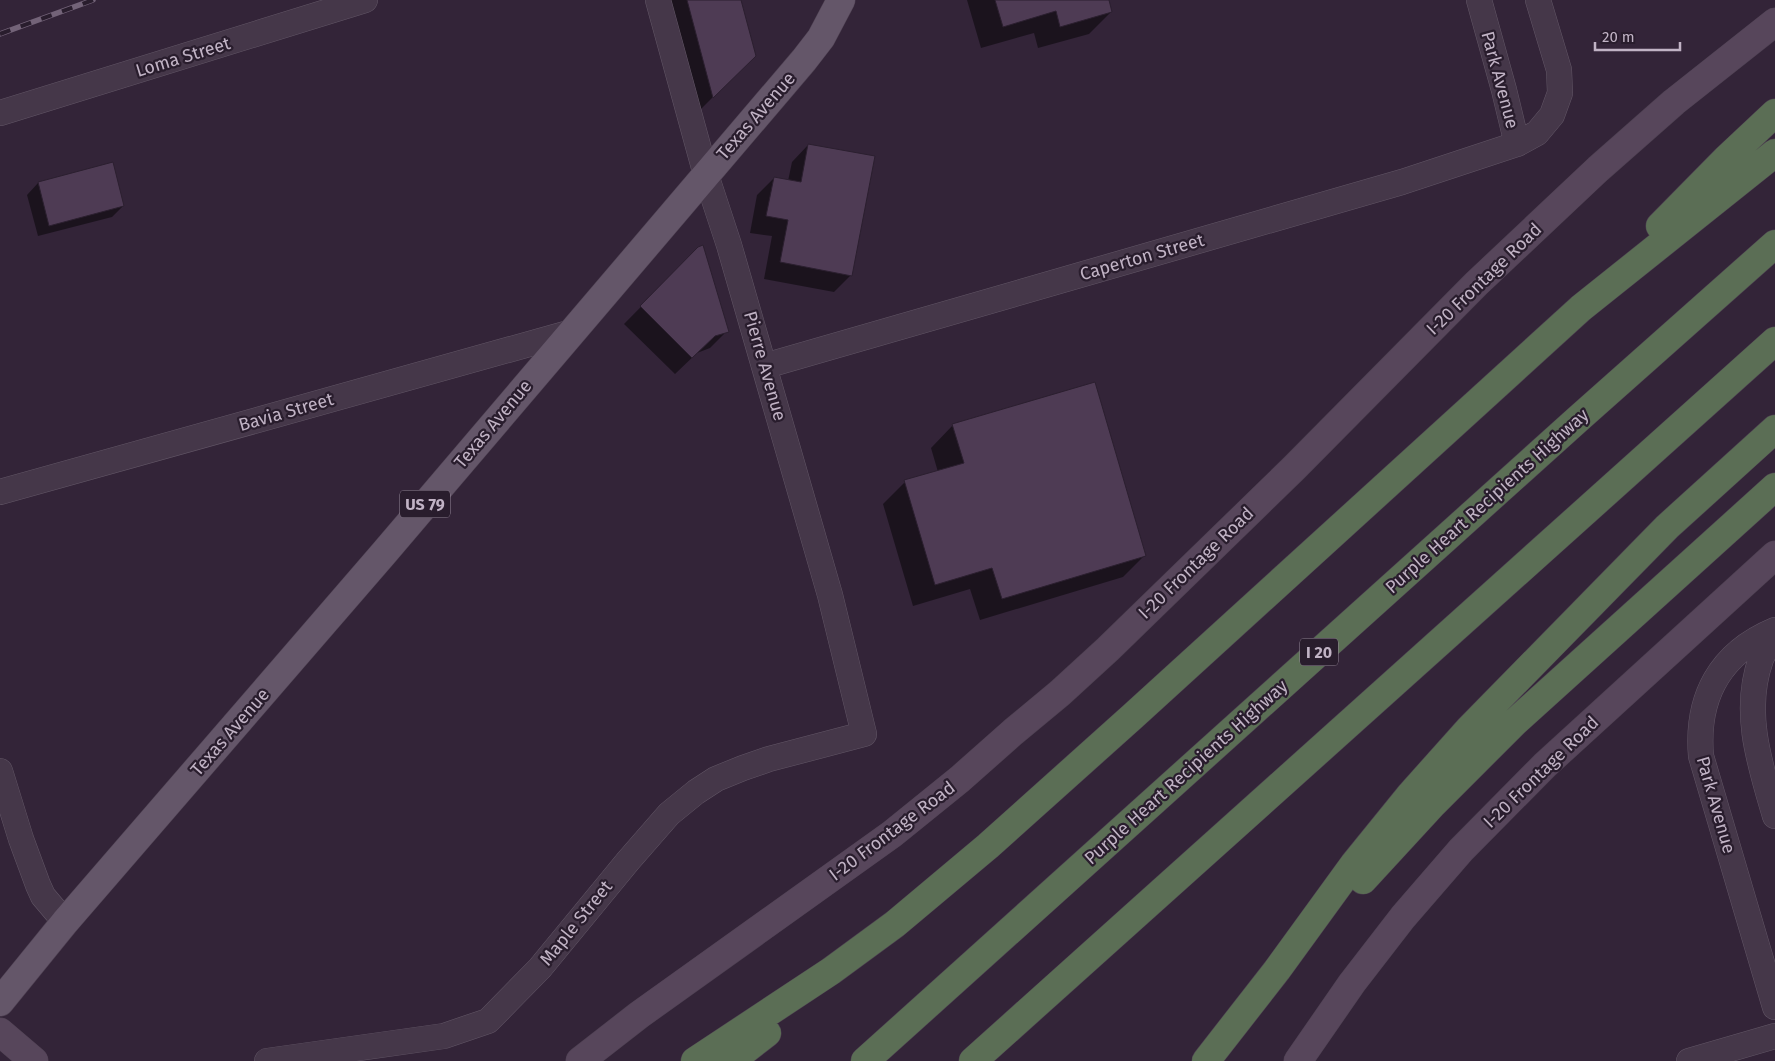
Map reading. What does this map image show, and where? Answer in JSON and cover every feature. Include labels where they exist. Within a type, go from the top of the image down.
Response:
[{"type":"highway","points":[[695,1061],[831,971],[895,924],[988,846],[1581,308],[1726,159],[1775,113]]},
{"type":"highway","points":[[1581,308],[1775,153]]},
{"type":"highway","name":"Purple Heart Recipients Highway","points":[[865,1061],[1775,244]]},
{"type":"highway","points":[[973,1061],[1775,341]]},
{"type":"highway","points":[[1206,1061],[1277,970],[1354,864],[1468,729],[1667,527],[1775,429]]},
{"type":"highway","points":[[1277,970],[1433,804],[1515,722],[1775,487]]},
{"type":"highway","points":[[731,1061],[778,1024],[831,971]]},
{"type":"main road","name":"Texas Avenue","points":[[0,1002],[65,922],[346,597],[816,45],[841,0]]},
{"type":"main road","name":"I-20 Frontage Road","points":[[580,1061],[640,1015],[892,834],[960,779],[1060,693],[1108,649],[1294,468],[1476,284],[1598,169],[1674,102],[1775,22]]},
{"type":"main road","name":"I-20 Frontage Road","points":[[1298,1061],[1352,983],[1403,917],[1461,850],[1545,765],[1775,555]]},
{"type":"main road","points":[[568,1061],[640,1015]]},
{"type":"main road","points":[[0,1032],[34,1061]]},
{"type":"street","name":"Loma Street","points":[[0,113],[365,0]]},
{"type":"street","name":"Pierre Avenue","points":[[658,0],[706,175],[765,366],[830,595],[864,734]]},
{"type":"street","name":"Park Avenue","points":[[1479,0],[1517,144],[1537,133],[1552,115],[1560,93],[1559,70],[1538,0]]},
{"type":"street","name":"Caperton Street","points":[[765,366],[1402,182],[1517,144]]},
{"type":"street","name":"Bavia Street","points":[[0,492],[572,332]]},
{"type":"street","name":"Park Avenue","points":[[1775,631],[1761,659],[1753,692],[1752,726],[1758,759],[1775,816]]},
{"type":"street","name":"Park Avenue","points":[[1775,631],[1758,637],[1741,648],[1727,662],[1715,679],[1706,697],[1701,716],[1699,736],[1701,756],[1775,1007]]},
{"type":"street","name":"Maple Street","points":[[267,1061],[444,1036],[488,1021],[540,968],[669,814],[696,792],[716,779],[769,759],[864,734]]},
{"type":"street","points":[[0,770],[38,885],[43,896],[65,922]]},
{"type":"street","points":[[1689,1061],[1775,1036]]},
{"type":"building","points":[[687,0],[741,0],[756,56],[713,98]]},
{"type":"building","points":[[995,0],[1109,0],[1112,12],[1060,27],[1056,11],[1003,27]]},
{"type":"building","points":[[808,144],[875,156],[852,276],[780,262],[788,220],[766,216],[774,177],[801,182]]},
{"type":"building","points":[[113,162],[124,206],[49,226],[38,182]]},
{"type":"building","points":[[703,245],[729,332],[715,336],[692,358],[640,306],[698,247]]},
{"type":"building","points":[[1095,382],[1146,556],[1002,599],[992,568],[935,585],[904,480],[964,463],[952,424]]},
{"type":"railway","points":[[0,34],[93,0]]}]
